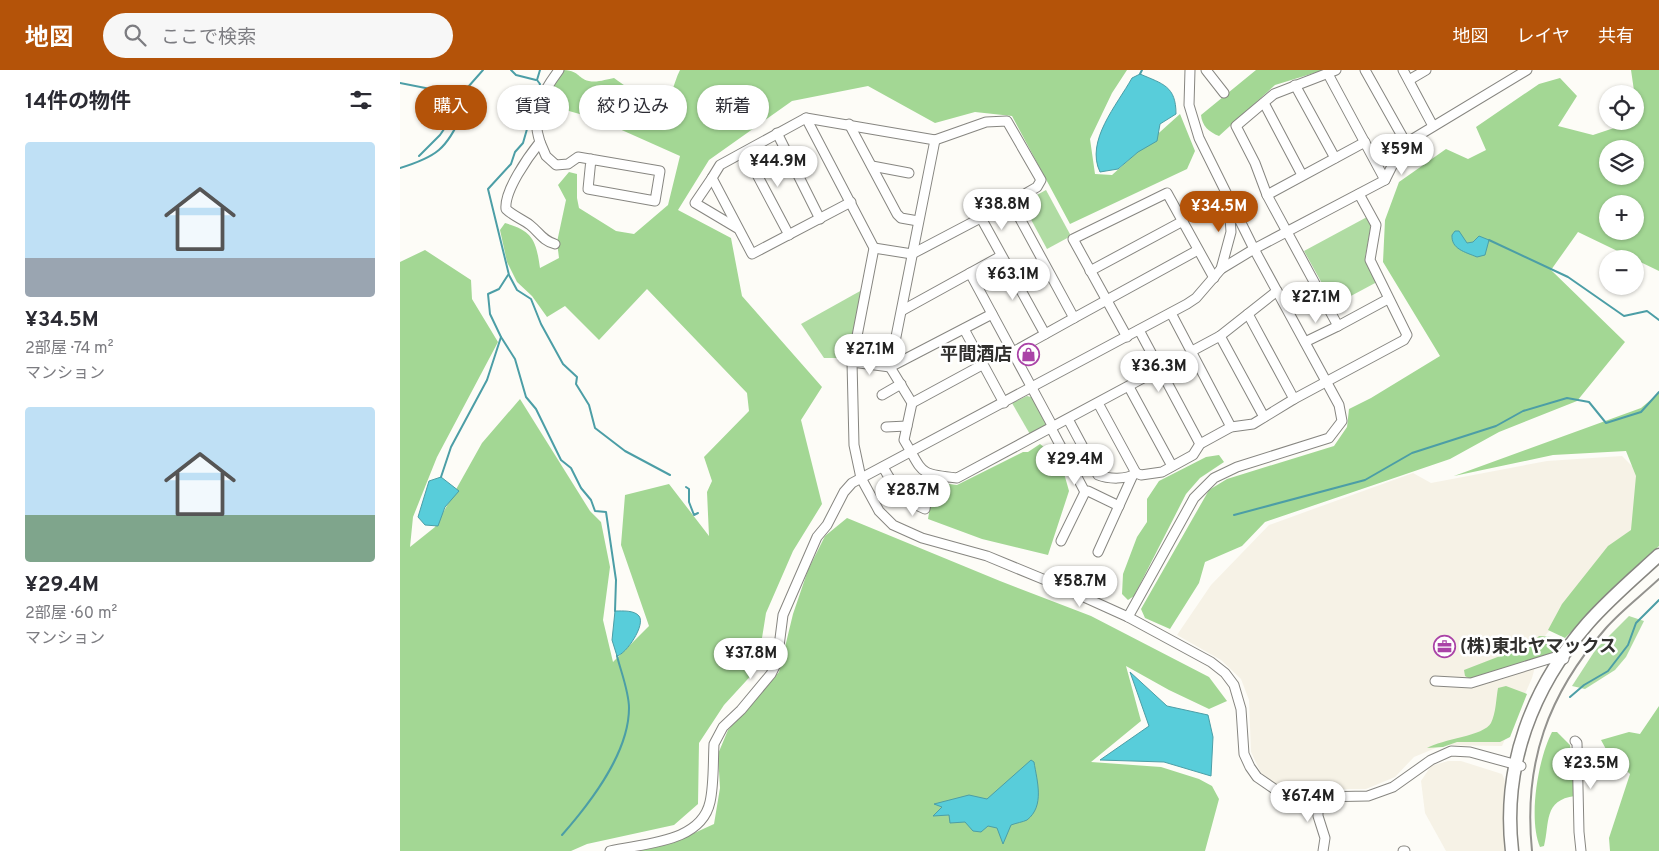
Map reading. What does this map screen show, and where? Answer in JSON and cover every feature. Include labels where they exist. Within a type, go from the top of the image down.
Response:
[{"type":"highway","points":[[1512,851],[1510,820],[1518,765],[1535,703],[1588,622],[1659,555]]},
{"type":"highway","points":[[1564,659],[1591,628],[1659,563]]},
{"type":"highway","points":[[1518,765],[1519,851]]},
{"type":"street","points":[[559,70],[543,91],[538,108],[536,131],[546,156],[556,165],[568,164],[578,157],[591,159],[660,171],[655,201],[588,189],[591,159]]},
{"type":"street","points":[[1128,617],[1194,498],[1203,486],[1214,478],[1237,467],[1329,438],[1334,434],[1342,421],[1342,413],[1254,249],[1227,196],[1191,117],[1188,92],[1190,70]]},
{"type":"street","points":[[1206,70],[1224,93]]},
{"type":"street","points":[[1365,70],[1406,143]]},
{"type":"street","points":[[1403,70],[1433,126]]},
{"type":"street","points":[[1409,80],[1426,70]]},
{"type":"street","points":[[610,851],[682,835],[696,826],[708,812],[711,799],[714,744],[723,727],[741,710],[771,674],[777,662],[783,616],[816,537],[827,525],[844,492],[852,483],[1127,337],[1196,298],[1221,269],[1254,249],[1385,180],[1399,152],[1406,143],[1524,71]]},
{"type":"street","points":[[1338,326],[1266,195],[1255,163],[1236,126],[1282,89],[1332,72],[1364,142],[1385,180]]},
{"type":"street","points":[[1295,86],[1335,158]]},
{"type":"street","points":[[1264,103],[1302,175]]},
{"type":"street","points":[[806,118],[874,248],[852,362],[855,452],[861,478],[879,511],[893,525],[906,533],[987,556],[1128,617],[1211,662],[1225,673],[1234,685],[1241,709],[1244,754],[1257,777],[1279,792],[1318,797],[1359,796],[1384,791],[1398,784],[1431,760],[1451,751],[1470,752],[1518,765]]},
{"type":"street","points":[[738,228],[695,204],[720,165],[806,118],[935,140],[986,122],[1007,121],[1041,180],[1037,188],[912,254],[874,248]]},
{"type":"street","points":[[849,124],[897,214],[901,218],[918,222]]},
{"type":"street","points":[[778,134],[820,219]]},
{"type":"street","points":[[935,140],[918,222],[903,310],[890,367],[912,403],[904,440],[924,473],[930,476],[957,478],[1160,369]]},
{"type":"street","points":[[540,142],[524,163],[505,198],[506,210],[531,225],[548,242],[555,244]]},
{"type":"street","points":[[1266,195],[1364,142]]},
{"type":"street","points":[[745,152],[790,235]]},
{"type":"street","points":[[872,166],[909,174]]},
{"type":"street","points":[[712,178],[752,254],[851,202]]},
{"type":"street","points":[[1127,337],[1073,239],[1168,192],[1182,222],[1214,278]]},
{"type":"street","points":[[1068,419],[1098,475],[1105,478],[1162,472],[1193,455],[1200,444],[1231,427],[1253,424],[1326,381],[1404,340],[1407,335],[1370,260],[1376,225],[1359,194]]},
{"type":"street","points":[[1221,269],[1231,232],[1227,196]]},
{"type":"street","points":[[1012,202],[1074,318]]},
{"type":"street","points":[[981,218],[1045,334]]},
{"type":"street","points":[[1090,271],[1182,222]]},
{"type":"street","points":[[1013,352],[1198,250]]},
{"type":"street","points":[[903,310],[1001,256]]},
{"type":"street","points":[[970,273],[1032,387],[1085,492]]},
{"type":"street","points":[[1192,351],[1220,336],[1277,291]]},
{"type":"street","points":[[1305,342],[1388,299]]},
{"type":"street","points":[[1171,313],[1231,427]]},
{"type":"street","points":[[852,362],[890,367],[992,314]]},
{"type":"street","points":[[1248,314],[1294,399]]},
{"type":"street","points":[[964,329],[1004,403]]},
{"type":"street","points":[[1139,330],[1200,444]]},
{"type":"street","points":[[1220,336],[1264,416]]},
{"type":"street","points":[[912,403],[982,365]]},
{"type":"street","points":[[882,395],[901,384]]},
{"type":"street","points":[[1129,387],[1172,466]]},
{"type":"street","points":[[1098,403],[1134,475]]},
{"type":"street","points":[[886,428],[907,426]]},
{"type":"street","points":[[883,466],[893,486],[902,497],[925,508],[930,476]]},
{"type":"street","points":[[1098,552],[1134,475]]},
{"type":"street","points":[[1085,492],[1088,491],[1119,506]]},
{"type":"street","points":[[1061,541],[1085,492]]},
{"type":"street","points":[[1435,681],[1471,683],[1564,659]]},
{"type":"street","points":[[1575,741],[1577,743],[1578,832],[1581,851]]},
{"type":"street","points":[[1318,797],[1318,816],[1325,838],[1323,851]]},
{"type":"shaded area","points":[[1622,456],[1640,474],[1635,533],[1543,638],[1532,678],[1502,746],[1443,745],[1414,757],[1395,777],[1366,789],[1279,789],[1261,773],[1251,752],[1249,700],[1241,679],[1221,660],[1177,635],[1211,585],[1269,525],[1413,473],[1431,483],[1547,461]]},
{"type":"shaded area","points":[[1448,761],[1461,761],[1502,774],[1505,781],[1504,851],[1446,851],[1425,813],[1421,781],[1431,766]]},
{"type":"green space","points":[[560,70],[567,70],[572,71],[585,80],[599,81],[614,78],[624,85],[579,85],[579,114],[569,111],[569,85],[551,85]]},
{"type":"green space","points":[[680,70],[1127,70],[1112,93],[1090,139],[1095,174],[1112,175],[1180,114],[1195,151],[1187,169],[1070,224],[1012,116],[975,112],[935,123],[868,86],[792,101],[769,117],[769,85],[697,85],[697,130],[751,130],[709,160],[678,210],[731,238],[742,296],[822,387],[801,420],[822,504],[793,551],[766,613],[757,669],[724,705],[699,743],[698,804],[674,825],[587,844],[571,851],[400,851],[400,262],[425,250],[471,280],[472,299],[498,342],[437,457],[413,517],[410,547],[435,527],[482,443],[520,399],[590,511],[601,522],[610,567],[603,620],[613,662],[649,626],[621,545],[625,495],[669,484],[709,536],[707,492],[712,481],[704,457],[749,411],[747,393],[647,289],[599,340],[565,306],[547,317],[532,296],[517,282],[507,262],[500,230],[505,223],[522,229],[527,233],[535,244],[540,268],[559,258],[557,242],[566,200],[558,185],[569,172],[577,174],[579,208],[616,231],[634,234],[668,205],[680,156],[622,130],[687,130],[687,85],[674,85]]},
{"type":"green space","points":[[1256,70],[1324,70],[1275,85],[1219,136],[1212,133],[1204,125],[1201,115]]},
{"type":"green space","points":[[1631,70],[1659,70],[1659,271],[1644,264],[1644,250],[1615,250],[1578,232],[1551,270],[1625,342],[1577,401],[1499,432],[1450,459],[1265,522],[1242,546],[1205,562],[1199,583],[1170,629],[1145,618],[1141,609],[1209,490],[1227,479],[1334,446],[1347,427],[1349,409],[1371,398],[1440,356],[1383,262],[1385,220],[1399,182],[1446,149],[1468,159],[1486,150],[1476,127],[1539,84],[1560,78],[1577,96],[1558,126],[1593,135],[1608,130],[1644,130],[1644,85],[1633,85]]},
{"type":"green space","points":[[1046,190],[1071,236],[1047,249],[1022,203]]},
{"type":"green space","points":[[1367,217],[1371,225],[1365,258],[1377,282],[1334,305],[1304,251]]},
{"type":"green space","points":[[862,290],[849,358],[824,358],[801,324]]},
{"type":"green space","points":[[1659,393],[1659,546],[1565,638],[1548,630],[1562,604],[1608,546],[1631,530],[1636,476],[1626,451],[1553,455],[1454,476],[1641,408]]},
{"type":"green space","points":[[1027,396],[1035,398],[1047,421],[1046,427],[1031,436],[1012,403]]},
{"type":"green space","points":[[1040,444],[1060,459],[1069,491],[1048,555],[982,539],[928,519],[934,482],[957,485],[1023,452],[1028,452]]},
{"type":"green space","points":[[1219,455],[1224,462],[1200,478],[1186,494],[1134,596],[1128,600],[1122,594],[1123,574],[1137,537],[1147,522],[1147,499],[1159,481],[1206,457]]},
{"type":"green space","points":[[847,518],[1091,616],[1209,677],[1227,701],[1209,709],[1169,690],[1126,666],[1141,721],[1091,762],[1161,767],[1199,779],[1212,786],[1219,799],[1205,851],[635,851],[679,840],[714,824],[720,788],[718,754],[728,730],[779,672],[793,614],[808,570],[825,536]]},
{"type":"green space","points":[[1629,616],[1644,621],[1626,657],[1615,670],[1585,689],[1572,686],[1596,649]]},
{"type":"green space","points":[[1539,636],[1552,637],[1557,645],[1553,653],[1470,679],[1465,676],[1464,670],[1531,644]]},
{"type":"green space","points":[[1506,686],[1527,694],[1510,737],[1500,742],[1457,742],[1443,747],[1427,748],[1472,734],[1487,727],[1494,715],[1498,688]]},
{"type":"green space","points":[[1659,706],[1659,851],[1610,851],[1609,838],[1630,774],[1607,751],[1601,740],[1629,732],[1640,734]]},
{"type":"green space","points":[[1552,732],[1557,732],[1570,745],[1574,770],[1575,796],[1565,798],[1553,808],[1548,821],[1544,846],[1540,847],[1536,835],[1535,821],[1536,789],[1543,757]]},
{"type":"water","points":[[1140,74],[1167,87],[1174,97],[1176,114],[1160,124],[1157,141],[1138,152],[1118,169],[1100,172],[1096,160],[1100,136],[1111,111],[1132,78]]},
{"type":"water","points":[[1455,231],[1459,231],[1467,243],[1473,242],[1479,236],[1489,240],[1485,255],[1477,257],[1456,247],[1452,240],[1452,235]]},
{"type":"water","points":[[441,477],[459,491],[445,507],[438,526],[425,525],[418,517],[429,481]]},
{"type":"water","points":[[615,611],[634,613],[639,616],[640,620],[640,626],[634,639],[617,656],[612,640]]},
{"type":"water","points":[[1130,672],[1167,706],[1208,715],[1213,737],[1211,776],[1164,762],[1100,760],[1149,726]]},
{"type":"water","points":[[1031,760],[1034,762],[1038,785],[1036,808],[1027,820],[1011,825],[1003,844],[997,828],[988,826],[981,832],[973,831],[965,822],[950,823],[949,815],[933,816],[942,807],[934,804],[969,795],[987,799]]},
{"type":"waterway","points":[[419,156],[440,135],[453,116],[461,95],[483,70]]},
{"type":"waterway","points":[[511,70],[516,75],[536,80]]},
{"type":"waterway","points":[[540,70],[537,80],[540,84],[523,143],[515,152],[511,164],[488,189],[509,275],[517,290],[531,299],[541,324],[563,364],[577,377],[576,384],[589,405],[595,428],[625,451],[670,475]]},
{"type":"waterway","points":[[1140,74],[1142,70]]},
{"type":"waterway","points":[[400,83],[415,86]]},
{"type":"waterway","points":[[400,168],[423,160],[439,150],[455,130]]},
{"type":"waterway","points":[[1489,240],[1568,277],[1624,316],[1647,311],[1659,320]]},
{"type":"waterway","points":[[441,477],[451,447],[487,380],[501,337],[490,314],[488,294],[499,289],[508,275]]},
{"type":"waterway","points":[[501,337],[515,359],[526,397],[536,409],[561,460],[571,468],[581,488],[591,500],[595,511],[606,512],[616,580],[615,611]]},
{"type":"waterway","points":[[1234,515],[1365,480],[1412,453],[1496,426],[1523,411],[1567,398],[1589,402],[1606,423],[1641,412],[1659,392]]},
{"type":"waterway","points":[[686,487],[689,489],[689,502],[694,515],[698,513]]},
{"type":"waterway","points":[[1570,697],[1584,685],[1608,671],[1628,645],[1636,623],[1659,600]]},
{"type":"waterway","points":[[562,835],[596,792],[623,742],[629,702],[617,656]]},
{"type":"railway","points":[[1532,851],[1530,819],[1536,759],[1544,731],[1555,704],[1569,678],[1606,628],[1659,579]]},
{"type":"place","name":"平間酒店","points":[[1028,355]]},
{"type":"place","name":"(株)東北ヤマックス","points":[[1444,647]]}]
